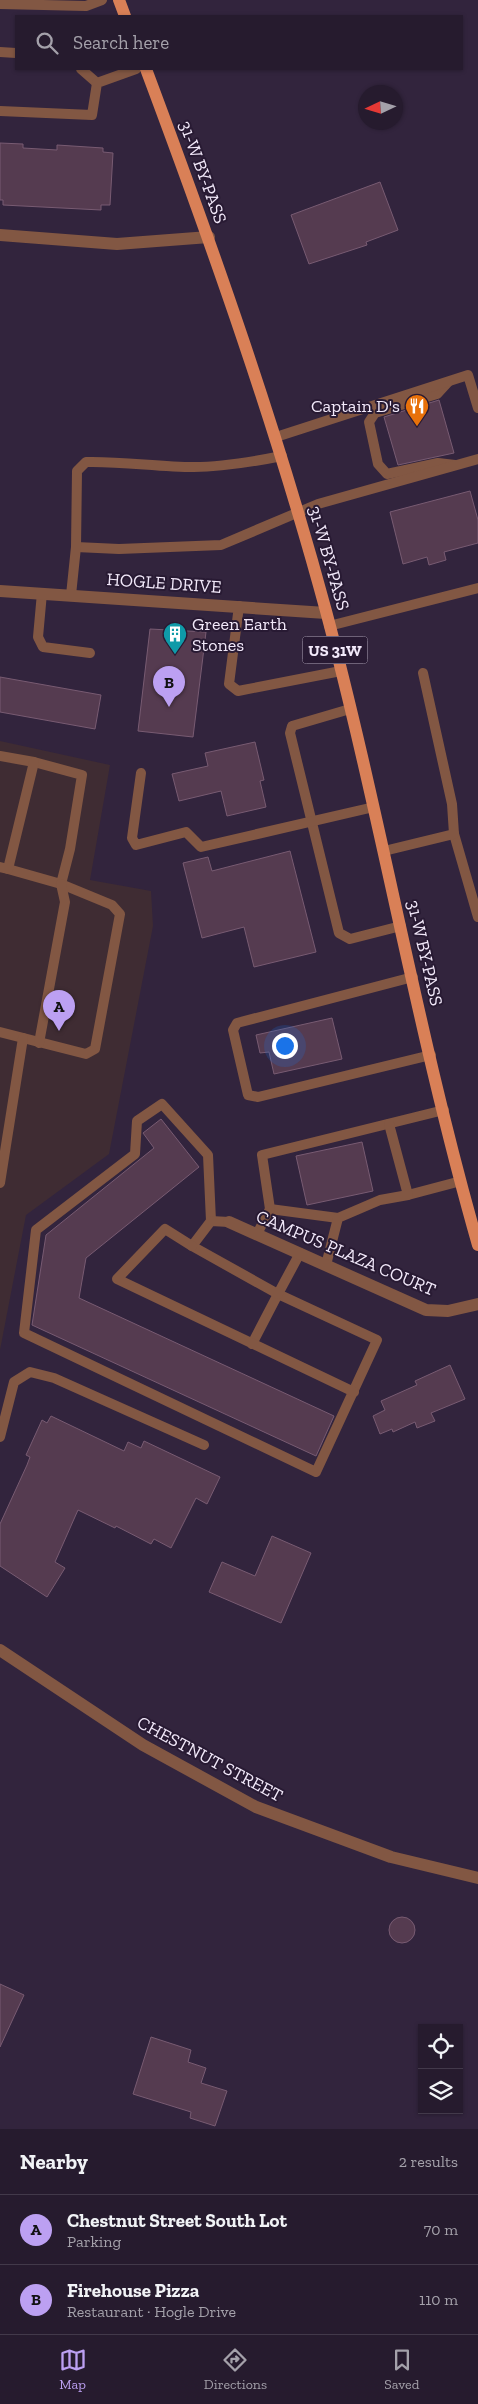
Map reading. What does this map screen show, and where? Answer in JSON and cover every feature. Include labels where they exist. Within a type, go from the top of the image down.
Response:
[{"type":"main road","points":[[119,0],[125,15]]},
{"type":"main road","name":"31-W BY-PASS","points":[[146,70],[209,237],[276,437],[298,512],[330,626],[444,1110],[478,1245]]},
{"type":"street","points":[[0,235],[117,244],[209,237]]},
{"type":"street","name":"HOGLE DRIVE","points":[[0,591],[326,613]]},
{"type":"street","name":"CAMPUS PLAZA COURT","points":[[229,1222],[426,1310],[448,1312],[478,1304]]},
{"type":"street","name":"CHESTNUT STREET","points":[[0,1650],[143,1745],[256,1807],[391,1857],[478,1878]]},
{"type":"lane","points":[[0,4],[86,6],[102,0]]},
{"type":"lane","points":[[0,52],[15,53]]},
{"type":"lane","points":[[82,70],[97,83]]},
{"type":"lane","points":[[97,83],[133,70]]},
{"type":"lane","points":[[0,111],[92,115],[97,83]]},
{"type":"lane","points":[[276,437],[468,375],[478,408]]},
{"type":"lane","points":[[448,382],[437,394],[375,413],[369,422],[378,464],[387,474],[438,462],[459,466]]},
{"type":"lane","points":[[71,595],[76,547],[77,471],[86,462],[193,467],[237,465],[282,456]]},
{"type":"lane","points":[[76,547],[119,549],[212,546],[239,539],[298,512],[337,499],[459,466],[478,459]]},
{"type":"lane","points":[[330,626],[478,588]]},
{"type":"lane","points":[[42,593],[38,637],[43,647],[90,654]]},
{"type":"lane","points":[[239,606],[229,684],[238,691],[341,671]]},
{"type":"lane","points":[[423,673],[452,804],[454,834],[478,917]]},
{"type":"lane","points":[[350,709],[292,726],[290,733],[339,933],[350,939],[401,926]]},
{"type":"lane","points":[[0,756],[34,762],[82,775],[70,849],[61,884],[65,902],[38,1043]]},
{"type":"lane","points":[[0,1032],[86,1054],[95,1049],[120,914],[112,905],[61,884],[4,868],[34,762]]},
{"type":"lane","points":[[141,772],[132,838],[136,845],[186,832],[201,848],[374,807]]},
{"type":"lane","points":[[384,850],[454,834]]},
{"type":"lane","points":[[413,976],[237,1023],[233,1030],[248,1094],[258,1097],[431,1055]]},
{"type":"lane","points":[[0,1182],[23,1038]]},
{"type":"lane","points":[[192,1246],[211,1221],[208,1155],[162,1104],[137,1121],[135,1154],[36,1230],[24,1333],[316,1472],[354,1392],[377,1340],[278,1294],[192,1246],[165,1230],[117,1279],[354,1392]]},
{"type":"lane","points":[[257,1234],[270,1209],[262,1155],[444,1110]]},
{"type":"lane","points":[[389,1124],[408,1195]]},
{"type":"lane","points":[[270,1209],[338,1218],[380,1200],[408,1195],[461,1181]]},
{"type":"lane","points":[[326,1265],[338,1218]]},
{"type":"lane","points":[[211,1221],[229,1222]]},
{"type":"lane","points":[[252,1344],[300,1253]]},
{"type":"lane","points":[[0,1437],[14,1382],[30,1372],[54,1378],[204,1445]]},
{"type":"shaded area","points":[[0,741],[110,765],[90,880],[151,891],[153,926],[109,1154],[26,1215],[0,1350]]},
{"type":"building","points":[[0,143],[23,144],[23,148],[57,150],[57,145],[103,148],[103,152],[113,153],[110,205],[101,205],[101,210],[3,205],[3,200],[0,200]]},
{"type":"building","points":[[380,182],[398,230],[366,242],[367,245],[309,264],[291,215]]},
{"type":"building","name":"Captain D's","points":[[439,400],[454,453],[398,465],[384,417]]},
{"type":"building","points":[[470,491],[478,520],[478,543],[444,552],[446,560],[429,565],[427,557],[403,564],[390,512]]},
{"type":"building","points":[[150,629],[206,632],[193,737],[138,731]]},
{"type":"building","points":[[0,677],[101,695],[95,729],[0,712]]},
{"type":"building","points":[[255,742],[264,780],[260,781],[266,807],[227,816],[221,791],[179,801],[172,774],[208,766],[205,753]]},
{"type":"building","points":[[290,851],[316,952],[254,967],[244,927],[202,938],[183,863],[208,857],[212,871]]},
{"type":"building","points":[[332,1018],[342,1059],[274,1074],[269,1052],[260,1053],[256,1035]]},
{"type":"building","points":[[161,1119],[199,1167],[86,1258],[79,1298],[334,1416],[316,1456],[32,1325],[46,1235],[154,1148],[143,1133]]},
{"type":"building","points":[[362,1142],[373,1191],[307,1205],[296,1156]]},
{"type":"building","points":[[450,1365],[465,1399],[431,1413],[435,1421],[417,1428],[415,1422],[393,1432],[392,1429],[380,1434],[373,1416],[385,1410],[381,1401],[417,1385],[415,1381]]},
{"type":"building","points":[[51,1416],[124,1451],[128,1442],[141,1448],[144,1441],[220,1477],[207,1504],[196,1498],[171,1548],[154,1539],[151,1544],[116,1526],[115,1528],[78,1510],[55,1562],[65,1568],[47,1597],[0,1566],[0,1524],[27,1465],[30,1457],[26,1455],[42,1420],[47,1423]]},
{"type":"building","points":[[272,1536],[311,1553],[281,1623],[209,1592],[222,1562],[255,1576]]},
{"type":"building","points":[[402,1917],[411,1921],[415,1930],[411,1939],[402,1943],[393,1939],[389,1930],[393,1921]]},
{"type":"building","points":[[0,1984],[24,1995],[0,2047]]},
{"type":"building","points":[[151,2037],[191,2050],[188,2062],[206,2068],[201,2083],[227,2091],[215,2126],[190,2118],[191,2112],[133,2094]]},
{"type":"place","name":"Captain D's","points":[[417,427]]},
{"type":"place","name":"Green Earth Stones","points":[[175,655]]},
{"type":"place","name":"Firehouse Pizza","points":[[169,707]]},
{"type":"place","name":"Chestnut Street South Lot","points":[[59,1031]]}]
